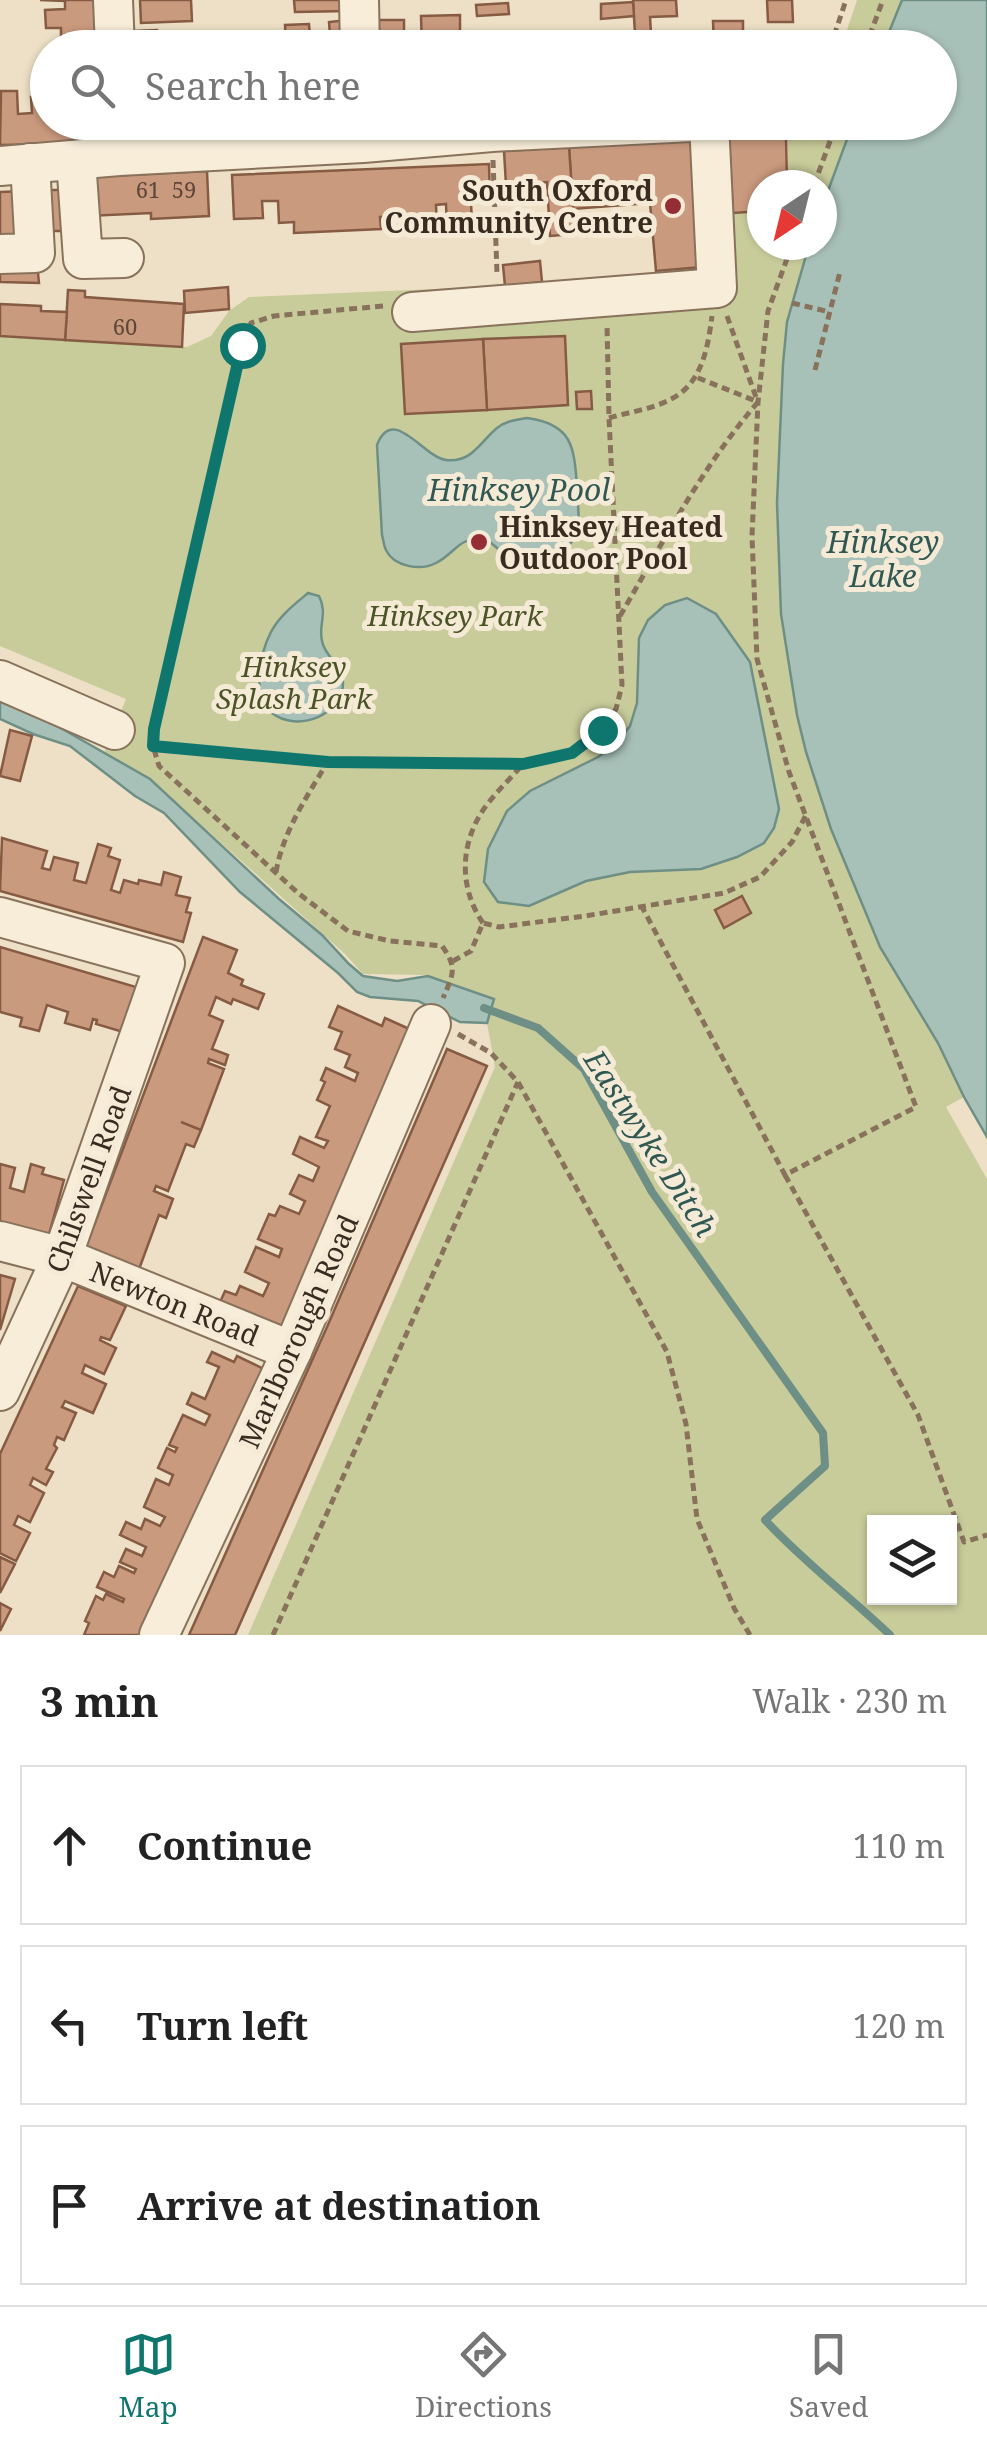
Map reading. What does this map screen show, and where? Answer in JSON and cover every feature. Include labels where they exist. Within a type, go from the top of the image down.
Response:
[{"type":"street","points":[[113,0],[114,30]]},
{"type":"street","points":[[359,0],[360,30]]},
{"type":"street","points":[[0,254],[35,253],[15,165],[76,160],[117,140]]},
{"type":"street","points":[[401,308],[716,288],[710,140]]},
{"type":"street","points":[[76,160],[83,265],[124,258]]},
{"type":"street","points":[[0,680],[115,730]]},
{"type":"street","name":"Chilswell Road","points":[[0,918],[165,963],[62,1257],[0,1391]]},
{"type":"street","name":"Marlborough Road","points":[[159,1635],[440,1026]]},
{"type":"street","name":"Newton Road","points":[[0,1241],[62,1257],[292,1351]]},
{"type":"path","points":[[836,30],[846,0]]},
{"type":"path","points":[[871,30],[882,0]]},
{"type":"path","points":[[492,140],[497,280]]},
{"type":"path","points":[[819,170],[830,140]]},
{"type":"path","points":[[785,1174],[916,1107],[789,772],[758,659],[752,536],[758,402],[768,311],[787,260]]},
{"type":"path","points":[[815,370],[840,272]]},
{"type":"path","points":[[609,418],[673,399],[696,377],[708,347],[716,288]]},
{"type":"path","points":[[716,288],[758,402]]},
{"type":"path","points":[[153,746],[328,762],[523,764],[572,753],[602,730],[616,709],[622,686],[606,297]]},
{"type":"path","points":[[792,303],[830,312]]},
{"type":"path","points":[[401,308],[274,316],[252,323],[242,345],[153,746],[159,766],[298,893],[348,931],[390,941],[442,946],[453,962],[450,982]]},
{"type":"path","points":[[696,377],[758,402]]},
{"type":"path","points":[[619,618],[688,496],[731,433],[758,402]]},
{"type":"path","points":[[276,872],[294,819],[328,762]]},
{"type":"path","points":[[523,764],[485,807],[472,832],[464,866],[474,909],[483,923],[499,927],[724,893],[760,877],[792,842],[806,814]]},
{"type":"path","points":[[642,905],[918,1416],[964,1542],[987,1535]]},
{"type":"path","points":[[453,962],[470,951],[483,923]]},
{"type":"path","points":[[440,1026],[491,1054],[518,1082],[666,1352],[686,1424],[698,1520],[734,1608],[750,1635]]},
{"type":"path","points":[[274,1635],[518,1082]]},
{"type":"green space","points":[[857,0],[902,0],[890,30],[847,30]]},
{"type":"green space","points":[[788,140],[847,140],[836,170],[788,170]]},
{"type":"green space","name":"Hinksey Park","points":[[747,212],[747,260],[805,260],[787,322],[777,503],[781,614],[797,715],[831,829],[880,947],[938,1043],[964,1097],[946,1107],[987,1179],[987,1635],[248,1635],[495,1067],[487,1023],[494,1000],[424,975],[363,974],[150,779],[104,753],[126,699],[0,646],[0,335],[187,347],[211,336],[229,311],[249,297],[505,286],[729,265],[729,213]]},
{"type":"water","name":"Hinksey Lake","points":[[902,0],[987,0],[987,1137],[938,1043],[880,947],[831,829],[797,715],[781,614],[777,503],[787,322],[805,260],[837,260],[836,170],[847,140],[957,140],[957,30],[890,30]]},
{"type":"water","name":"Hinksey Pool","points":[[527,418],[562,432],[572,448],[579,535],[555,558],[509,558],[484,537],[462,543],[430,565],[408,566],[390,556],[382,535],[377,445],[384,434],[400,431],[437,457],[455,460],[469,455],[500,426]]},
{"type":"water","points":[[308,593],[319,596],[322,602],[322,641],[343,682],[336,704],[328,712],[306,721],[294,721],[282,719],[265,706],[260,674],[274,626]]},
{"type":"water","points":[[687,598],[716,614],[750,662],[779,809],[774,828],[764,843],[701,869],[630,872],[586,881],[529,906],[498,902],[484,882],[488,849],[507,811],[530,791],[616,744],[630,726],[637,703],[639,638],[648,620],[665,605]]},
{"type":"water","points":[[0,697],[150,779],[363,976],[397,981],[428,976],[494,999],[487,1023],[460,1022],[418,1001],[370,997],[357,992],[240,892],[164,813],[70,746],[0,719]]},
{"type":"building","points":[[40,0],[97,0],[98,30],[46,28],[45,10],[65,9],[65,1]]},
{"type":"building","points":[[140,0],[191,0],[192,21],[141,23]]},
{"type":"building","points":[[294,0],[347,0],[348,11],[295,12]]},
{"type":"building","points":[[633,0],[676,0],[677,16],[650,17],[651,30],[635,30]]},
{"type":"building","points":[[767,0],[792,0],[793,22],[768,22]]},
{"type":"building","points":[[633,2],[634,16],[601,19],[601,4]]},
{"type":"building","points":[[508,3],[509,14],[477,16],[476,5]]},
{"type":"building","points":[[460,15],[460,30],[421,30],[421,16]]},
{"type":"building","points":[[348,20],[349,30],[330,30],[329,22]]},
{"type":"building","points":[[376,20],[404,20],[404,30],[376,30]]},
{"type":"building","points":[[713,21],[743,21],[743,30],[713,30]]},
{"type":"building","points":[[309,24],[310,30],[285,30],[285,25]]},
{"type":"building","points":[[1,91],[17,91],[18,114],[30,113],[30,140],[108,143],[0,145]]},
{"type":"building","points":[[140,140],[199,140],[140,143]]},
{"type":"building","name":"South Oxford Community Centre","points":[[691,140],[702,267],[656,271],[650,203],[573,209],[569,147]]},
{"type":"building","points":[[729,140],[786,140],[787,170],[747,170],[747,212],[733,213]]},
{"type":"building","points":[[569,147],[575,234],[550,236],[547,182],[506,185],[504,151]]},
{"type":"building","points":[[489,164],[490,201],[471,202],[472,225],[447,226],[446,204],[436,205],[437,228],[412,230],[411,215],[380,217],[381,229],[294,233],[294,222],[279,223],[278,201],[262,201],[263,218],[234,219],[232,175]]},
{"type":"building","points":[[207,171],[209,216],[88,216],[86,177]]},
{"type":"building","points":[[38,190],[61,190],[62,231],[38,231]]},
{"type":"building","points":[[24,191],[25,242],[0,243],[0,192]]},
{"type":"building","points":[[540,261],[542,282],[505,286],[503,265]]},
{"type":"building","points":[[37,263],[39,283],[0,282],[0,264]]},
{"type":"building","points":[[228,287],[229,309],[185,313],[184,291]]},
{"type":"building","points":[[68,290],[85,291],[85,297],[184,304],[182,347],[65,340]]},
{"type":"building","points":[[0,304],[67,312],[65,340],[0,336]]},
{"type":"building","points":[[565,336],[568,405],[487,410],[483,339]]},
{"type":"building","points":[[483,339],[487,410],[405,414],[401,344]]},
{"type":"building","points":[[591,391],[592,409],[577,409],[576,392]]},
{"type":"building","points":[[10,730],[32,736],[20,781],[0,776]]},
{"type":"building","points":[[2,838],[47,851],[42,868],[50,870],[54,857],[78,863],[74,880],[86,883],[98,844],[111,848],[108,856],[120,860],[111,890],[120,893],[124,880],[161,885],[164,872],[181,877],[176,895],[190,898],[186,912],[191,913],[183,942],[0,891]]},
{"type":"building","points":[[742,896],[751,913],[724,928],[715,910]]},
{"type":"building","points":[[203,937],[237,950],[228,973],[243,980],[241,985],[264,994],[258,1009],[216,997],[209,1015],[223,1021],[212,1049],[228,1055],[225,1065],[209,1059],[208,1063],[224,1069],[194,1147],[186,1144],[168,1191],[156,1186],[154,1191],[173,1199],[166,1218],[159,1215],[138,1272],[84,1252]]},
{"type":"building","points":[[0,947],[136,987],[123,1032],[96,1024],[93,1019],[90,1030],[65,1023],[68,1012],[47,1005],[39,1031],[20,1026],[22,1018],[0,1012]]},
{"type":"building","points":[[338,1006],[382,1026],[385,1018],[416,1032],[281,1340],[216,1311],[225,1291],[236,1295],[240,1286],[263,1296],[269,1283],[245,1272],[256,1247],[279,1257],[282,1249],[258,1239],[269,1214],[275,1216],[280,1206],[299,1214],[305,1201],[290,1194],[299,1175],[313,1181],[319,1167],[293,1154],[300,1137],[324,1148],[328,1141],[316,1137],[330,1106],[317,1100],[326,1068],[355,1081],[358,1073],[345,1067],[350,1055],[335,1049],[342,1032],[329,1027]]},
{"type":"building","points":[[447,1049],[487,1066],[235,1635],[189,1635],[327,1327]]},
{"type":"building","points":[[0,1164],[15,1168],[10,1188],[24,1192],[31,1164],[44,1168],[42,1174],[64,1180],[48,1238],[0,1224]]},
{"type":"building","points":[[0,1275],[15,1279],[0,1330]]},
{"type":"building","points":[[78,1286],[126,1306],[110,1340],[100,1340],[116,1348],[104,1374],[85,1365],[82,1373],[106,1384],[93,1413],[65,1401],[62,1407],[76,1413],[64,1440],[57,1437],[57,1448],[46,1469],[53,1472],[46,1485],[33,1478],[30,1485],[44,1493],[30,1522],[18,1516],[14,1525],[30,1533],[16,1561],[0,1553],[0,1454]]},
{"type":"building","points":[[212,1352],[234,1362],[237,1356],[264,1369],[146,1635],[84,1635],[89,1623],[85,1621],[96,1596],[103,1600],[106,1594],[123,1602],[124,1599],[97,1587],[104,1572],[114,1577],[119,1566],[134,1573],[136,1569],[120,1562],[126,1549],[142,1556],[146,1547],[120,1535],[126,1522],[141,1529],[145,1519],[160,1526],[165,1517],[144,1507],[156,1479],[169,1485],[173,1475],[158,1468],[167,1448],[175,1452],[177,1448],[169,1445],[183,1415],[205,1425],[210,1415],[187,1404],[192,1393],[205,1399],[219,1367],[207,1362]]},
{"type":"building","points":[[0,1557],[15,1564],[0,1593]]},
{"type":"building","points":[[0,1603],[11,1609],[0,1631]]},
{"type":"waterway","name":"Eastwyke Ditch","points":[[484,1008],[538,1028],[584,1069],[652,1192],[823,1433],[825,1466],[765,1520],[890,1635]]},
{"type":"place","name":"South Oxford Community Centre","points":[[673,206]]},
{"type":"place","name":"Hinksey Heated Outdoor Pool","points":[[479,542]]},
{"type":"route","points":[[242,345],[153,746],[328,762],[523,764],[572,753],[602,730]]},
{"type":"park label","name":"Hinksey Splash Park","points":[[294,682]]}]
